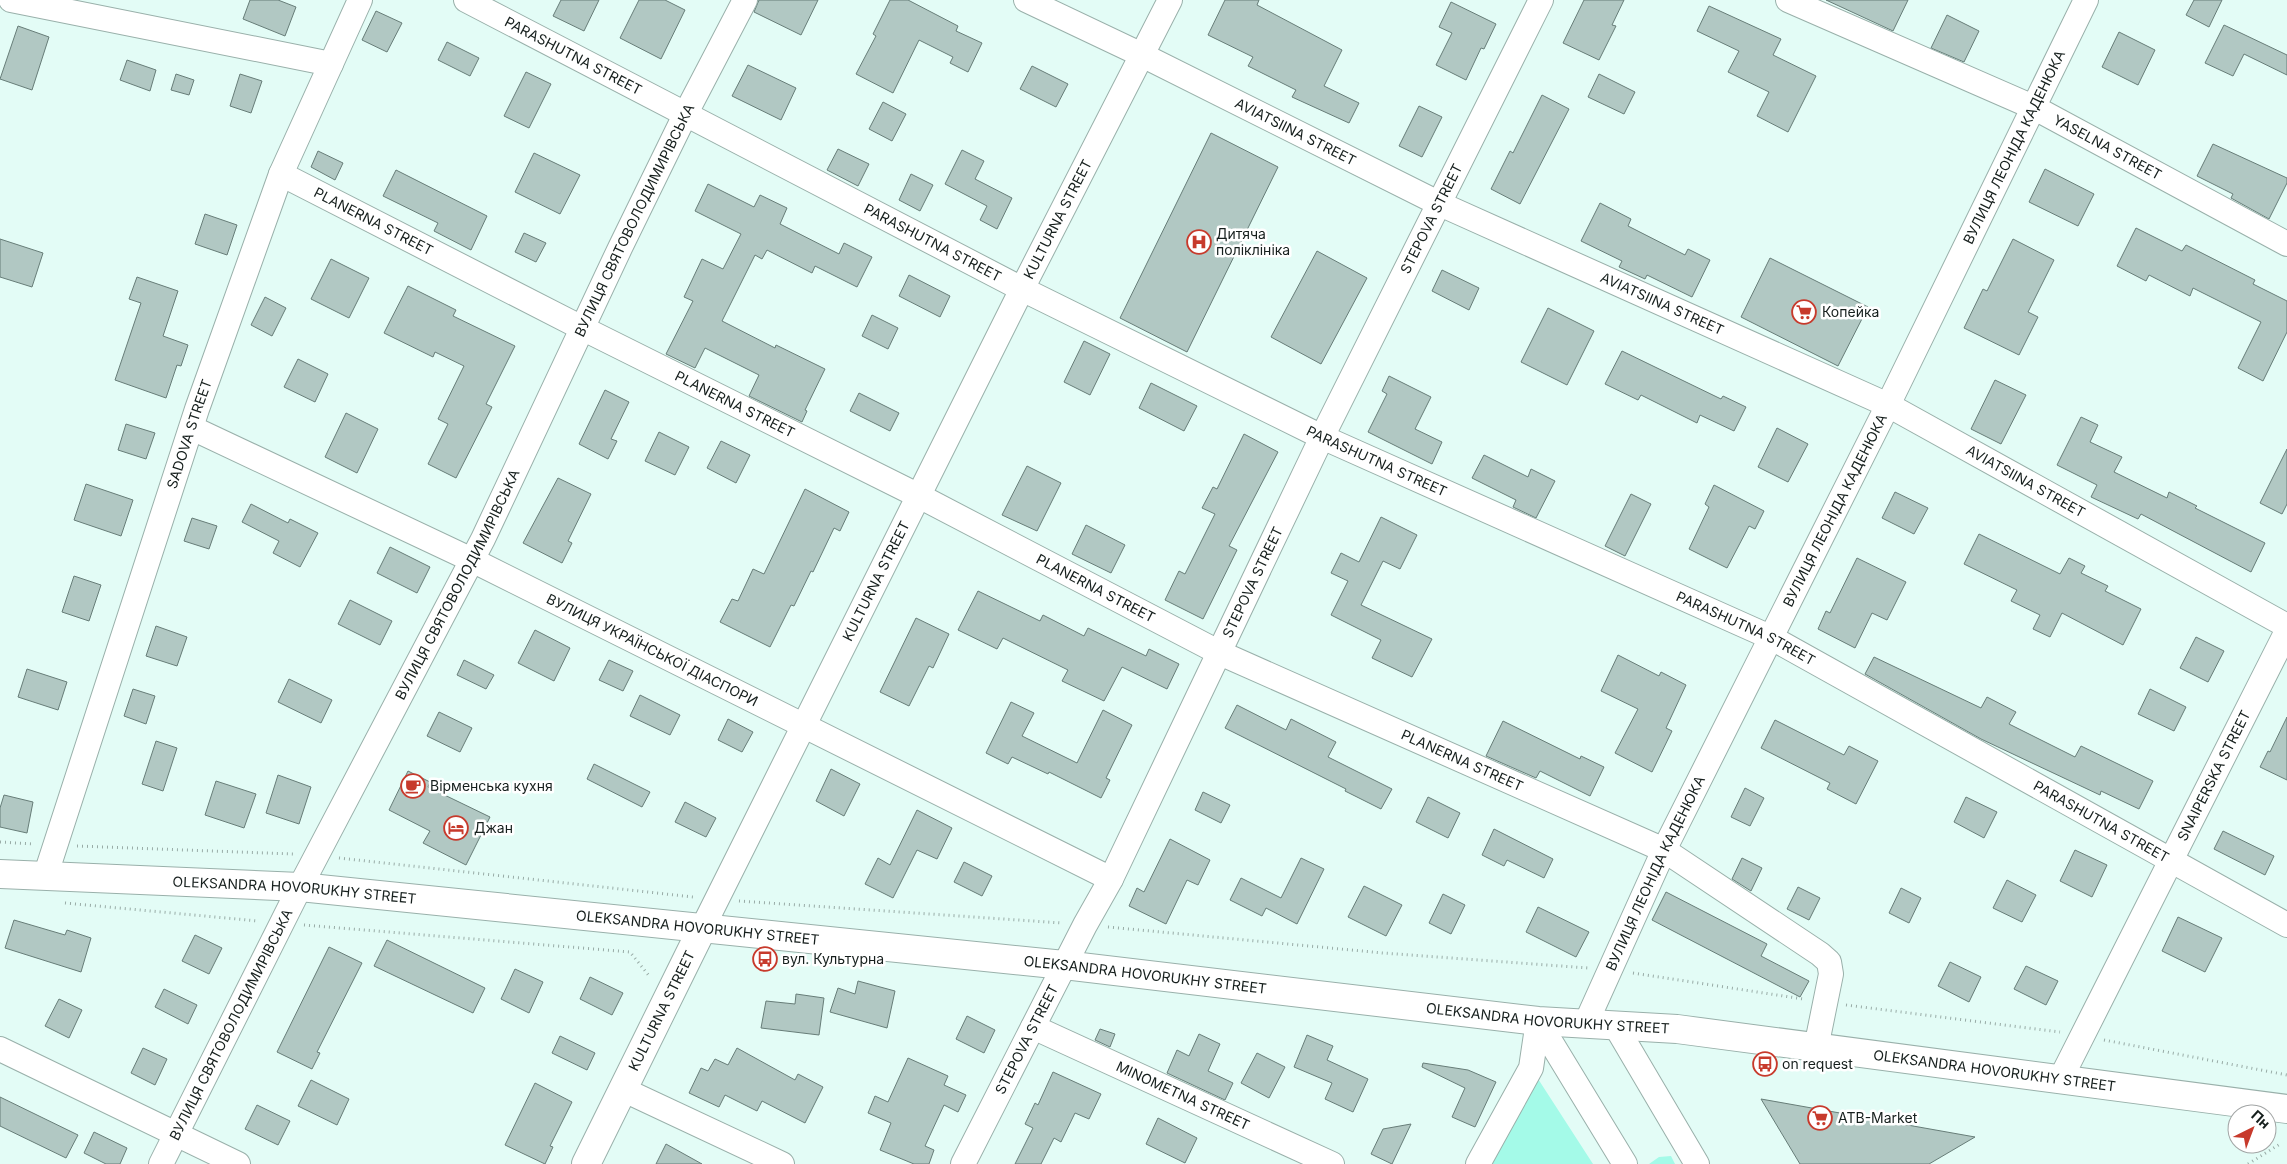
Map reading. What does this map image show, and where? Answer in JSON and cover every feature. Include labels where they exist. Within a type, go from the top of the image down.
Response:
[{"type":"main road","name":"OLEKSANDRA HOVORUKHY STREET","points":[[0,874],[300,887],[1064,966],[1538,1021],[1677,1029],[2287,1109]]},
{"type":"main road","name":"KULTURNA STREET","points":[[586,1164],[702,929]]},
{"type":"street","points":[[11,0],[331,64]]},
{"type":"street","name":"SADOVA STREET","points":[[45,877],[192,428],[281,174],[360,0]]},
{"type":"street","name":"PARASHUTNA STREET","points":[[466,0],[1022,289],[1322,437],[1770,637],[2287,925]]},
{"type":"street","name":"ВУЛИЦЯ СВЯТОВОЛОДИМИРІВСЬКА","points":[[161,1164],[300,887],[472,560],[686,113],[745,0]]},
{"type":"street","name":"AVIATSIINA STREET","points":[[1026,0],[1142,55],[1440,204],[1888,405],[2287,626]]},
{"type":"street","name":"KULTURNA STREET","points":[[702,929],[1022,289],[1170,0]]},
{"type":"street","name":"STEPOVA STREET","points":[[963,1164],[1085,925],[1111,879],[1322,437],[1541,0]]},
{"type":"street","name":"YASELNA STREET","points":[[1788,0],[2033,107],[2287,244]]},
{"type":"street","name":"ВУЛИЦЯ ЛЕОНІДА КАДЕНЮКА","points":[[1586,1023],[1664,850],[1888,405],[2086,0]]},
{"type":"street","name":"PLANERNA STREET","points":[[281,174],[582,328],[919,496],[1220,652],[1664,850],[1820,954],[1829,962],[1831,974],[1816,1048]]},
{"type":"street","name":"ВУЛИЦЯ УКРАЇНСЬКОЇ ДІАСПОРИ","points":[[192,428],[472,560],[1111,879]]},
{"type":"street","name":"SNAIPERSKA STREET","points":[[2060,1080],[2172,862],[2287,631]]},
{"type":"street","points":[[1478,1164],[1531,1068],[1538,1021]]},
{"type":"street","points":[[1538,1021],[1625,1164]]},
{"type":"street","points":[[1615,1025],[1697,1164]]},
{"type":"street","name":"MINOMETNA STREET","points":[[1033,1027],[1332,1164]]},
{"type":"street","points":[[0,1048],[238,1164]]},
{"type":"street","points":[[622,1089],[782,1164]]},
{"type":"path","points":[[0,842],[317,855],[716,900],[1085,925],[1383,953],[1610,969],[1903,1014],[2083,1036],[2287,1076]]},
{"type":"path","points":[[62,903],[281,924],[630,952],[650,976]]},
{"type":"path","points":[[2248,1164],[2280,1144]]},
{"type":"green space","points":[[1531,1068],[1593,1164],[1478,1164]]},
{"type":"green space","points":[[1671,1156],[1675,1164],[1649,1164],[1659,1157]]},
{"type":"building","points":[[250,0],[278,0],[296,7],[285,36],[243,19]]},
{"type":"building","points":[[561,0],[599,0],[584,31],[553,16]]},
{"type":"building","points":[[639,0],[665,0],[685,10],[661,59],[620,38]]},
{"type":"building","points":[[759,0],[818,0],[801,35],[754,12]]},
{"type":"building","points":[[890,0],[908,0],[958,26],[956,31],[982,43],[968,72],[950,63],[953,57],[919,40],[893,93],[856,74],[876,36],[873,34]]},
{"type":"building","points":[[1225,0],[1259,0],[1257,5],[1342,50],[1324,86],[1359,103],[1349,123],[1292,97],[1296,90],[1248,66],[1253,57],[1208,35]]},
{"type":"building","points":[[1584,0],[1624,0],[1612,25],[1616,26],[1599,60],[1563,43]]},
{"type":"building","points":[[1826,0],[1908,0],[1893,31]]},
{"type":"building","points":[[2194,0],[2222,0],[2209,27],[2186,15]]},
{"type":"building","points":[[1451,2],[1496,24],[1484,49],[1481,48],[1466,80],[1436,65],[1452,33],[1439,27]]},
{"type":"building","points":[[1709,6],[1781,39],[1773,55],[1816,76],[1788,132],[1757,116],[1769,92],[1728,72],[1739,51],[1697,31]]},
{"type":"building","points":[[376,11],[402,23],[387,52],[362,40]]},
{"type":"building","points":[[1947,15],[1979,31],[1964,62],[1931,48]]},
{"type":"building","points":[[2224,25],[2287,55],[2287,75],[2244,54],[2233,76],[2205,63]]},
{"type":"building","points":[[18,26],[49,37],[32,90],[0,79]]},
{"type":"building","points":[[2119,32],[2155,50],[2138,85],[2102,67]]},
{"type":"building","points":[[447,42],[479,58],[470,76],[438,60]]},
{"type":"building","points":[[127,60],[156,70],[150,91],[120,80]]},
{"type":"building","points":[[748,65],[796,88],[781,120],[732,96]]},
{"type":"building","points":[[1032,66],[1068,84],[1056,107],[1020,89]]},
{"type":"building","points":[[526,72],[551,84],[529,128],[504,116]]},
{"type":"building","points":[[176,74],[194,80],[189,95],[171,90]]},
{"type":"building","points":[[240,74],[262,81],[251,113],[230,106]]},
{"type":"building","points":[[1599,74],[1635,92],[1624,114],[1588,97]]},
{"type":"building","points":[[1542,95],[1569,109],[1520,204],[1491,189],[1510,151],[1513,153]]},
{"type":"building","points":[[883,102],[906,114],[892,141],[869,129]]},
{"type":"building","points":[[1419,106],[1442,117],[1422,157],[1399,146]]},
{"type":"building","name":"Дитяча поліклініка","points":[[1211,133],[1278,167],[1187,352],[1120,318]]},
{"type":"building","points":[[2213,144],[2287,178],[2287,183],[2269,219],[2231,198],[2233,194],[2197,176]]},
{"type":"building","points":[[838,149],[869,164],[858,186],[827,170]]},
{"type":"building","points":[[962,150],[984,161],[975,179],[1012,198],[997,229],[980,220],[987,206],[945,184]]},
{"type":"building","points":[[318,151],[343,163],[335,180],[311,167]]},
{"type":"building","points":[[534,153],[580,175],[560,214],[515,192]]},
{"type":"building","points":[[2045,169],[2094,194],[2078,226],[2029,202]]},
{"type":"building","points":[[396,170],[487,216],[471,250],[434,231],[438,223],[383,196]]},
{"type":"building","points":[[911,174],[933,185],[920,211],[899,200]]},
{"type":"building","points":[[708,184],[754,207],[760,195],[787,208],[780,224],[839,254],[844,243],[872,257],[857,287],[815,266],[812,273],[767,250],[762,259],[755,255],[722,321],[775,348],[776,345],[825,369],[805,410],[807,411],[802,422],[749,396],[759,375],[705,348],[695,368],[666,354],[693,301],[684,297],[702,259],[723,269],[741,234],[695,211]]},
{"type":"building","points":[[1600,203],[1631,219],[1628,226],[1685,255],[1688,249],[1710,260],[1692,297],[1647,275],[1645,279],[1619,267],[1622,261],[1581,241]]},
{"type":"building","points":[[205,214],[237,225],[227,255],[195,244]]},
{"type":"building","points":[[2136,228],[2182,251],[2186,245],[2255,280],[2253,284],[2287,301],[2287,332],[2263,381],[2238,368],[2261,322],[2193,288],[2190,296],[2149,275],[2146,281],[2117,266]]},
{"type":"building","points":[[524,233],[546,243],[536,262],[515,252]]},
{"type":"building","points":[[0,239],[43,253],[32,287],[0,277]]},
{"type":"building","points":[[2013,239],[2054,260],[2028,312],[2038,317],[2019,355],[1964,328],[1983,289],[1987,291]]},
{"type":"building","points":[[1317,251],[1367,278],[1321,364],[1271,337]]},
{"type":"building","name":"Копейка","points":[[1770,258],[1868,307],[1838,366],[1741,317]]},
{"type":"building","points":[[331,259],[369,278],[349,318],[311,299]]},
{"type":"building","points":[[1442,270],[1479,288],[1469,310],[1432,291]]},
{"type":"building","points":[[909,275],[950,296],[940,317],[899,296]]},
{"type":"building","points":[[137,277],[178,291],[163,336],[188,345],[181,366],[177,365],[166,398],[115,380],[141,303],[129,299]]},
{"type":"building","points":[[408,286],[456,310],[453,316],[515,346],[486,404],[492,407],[456,478],[428,464],[448,424],[438,419],[464,366],[435,352],[433,357],[384,333]]},
{"type":"building","points":[[265,297],[286,308],[272,336],[251,325]]},
{"type":"building","points":[[1548,308],[1594,331],[1567,385],[1521,362]]},
{"type":"building","points":[[872,315],[898,328],[888,349],[862,336]]},
{"type":"building","points":[[1084,341],[1110,354],[1090,395],[1064,382]]},
{"type":"building","points":[[1622,351],[1721,399],[1723,396],[1746,407],[1734,431],[1700,415],[1697,423],[1641,395],[1638,400],[1605,384]]},
{"type":"building","points":[[298,359],[328,374],[315,402],[284,387]]},
{"type":"building","points":[[1389,376],[1431,397],[1415,429],[1442,442],[1432,464],[1368,432],[1387,394],[1382,391]]},
{"type":"building","points":[[1995,380],[2026,395],[2001,444],[1971,429]]},
{"type":"building","points":[[1151,383],[1197,406],[1184,431],[1139,408]]},
{"type":"building","points":[[605,390],[629,402],[611,439],[617,441],[608,459],[579,444]]},
{"type":"building","points":[[859,393],[899,413],[890,431],[850,411]]},
{"type":"building","points":[[346,413],[378,429],[357,473],[325,457]]},
{"type":"building","points":[[2081,417],[2098,425],[2090,442],[2122,457],[2114,472],[2167,498],[2169,492],[2197,506],[2195,508],[2265,543],[2251,572],[2141,514],[2138,519],[2091,497],[2097,485],[2057,465]]},
{"type":"building","points":[[126,424],[155,433],[146,459],[118,450]]},
{"type":"building","points":[[1777,428],[1808,444],[1788,482],[1758,467]]},
{"type":"building","points":[[659,432],[689,447],[675,475],[645,461]]},
{"type":"building","points":[[1244,434],[1278,452],[1229,546],[1237,550],[1203,619],[1165,600],[1179,571],[1185,574],[1215,514],[1202,508],[1213,487],[1217,489]]},
{"type":"building","points":[[721,441],[750,455],[736,483],[707,468]]},
{"type":"building","points":[[2287,449],[2287,504],[2282,514],[2260,503]]},
{"type":"building","points":[[1484,455],[1528,477],[1531,469],[1555,481],[1536,518],[1513,507],[1516,500],[1472,478]]},
{"type":"building","points":[[1027,466],[1061,483],[1037,531],[1002,515]]},
{"type":"building","points":[[558,478],[591,494],[568,541],[572,543],[562,563],[523,543]]},
{"type":"building","points":[[86,484],[133,500],[121,536],[74,520]]},
{"type":"building","points":[[1714,485],[1764,511],[1755,529],[1749,526],[1727,568],[1689,549],[1709,507],[1705,504]]},
{"type":"building","points":[[805,489],[849,512],[840,531],[834,528],[813,572],[811,571],[794,606],[791,605],[770,647],[720,622],[732,599],[738,601],[753,569],[764,574]]},
{"type":"building","points":[[1895,492],[1928,508],[1914,534],[1882,518]]},
{"type":"building","points":[[1631,494],[1651,504],[1625,556],[1605,546]]},
{"type":"building","points":[[251,504],[288,523],[290,519],[318,533],[300,567],[273,553],[279,541],[242,522]]},
{"type":"building","points":[[1381,517],[1417,535],[1400,569],[1383,561],[1361,605],[1432,639],[1412,677],[1372,658],[1381,640],[1331,615],[1348,581],[1331,573],[1341,553],[1359,562]]},
{"type":"building","points":[[192,518],[217,526],[209,549],[184,541]]},
{"type":"building","points":[[1086,525],[1125,545],[1111,573],[1072,554]]},
{"type":"building","points":[[1979,534],[2060,574],[2069,558],[2085,566],[2081,573],[2108,586],[2105,591],[2141,609],[2123,645],[2062,613],[2050,637],[2033,629],[2040,615],[2011,601],[2017,590],[1964,564]]},
{"type":"building","points":[[390,547],[430,567],[417,593],[377,573]]},
{"type":"building","points":[[1857,558],[1906,582],[1887,620],[1872,613],[1855,648],[1818,629],[1826,611],[1830,613]]},
{"type":"building","points":[[74,576],[101,585],[89,621],[62,612]]},
{"type":"building","points":[[978,591],[1040,621],[1043,615],[1084,636],[1088,628],[1146,656],[1149,649],[1179,664],[1167,689],[1122,667],[1104,701],[1062,681],[1068,670],[1003,638],[997,649],[958,630]]},
{"type":"building","points":[[350,600],[392,621],[380,645],[338,624]]},
{"type":"building","points":[[916,618],[949,634],[933,668],[929,666],[909,706],[880,692]]},
{"type":"building","points":[[156,626],[187,637],[177,666],[146,656]]},
{"type":"building","points":[[535,630],[570,648],[554,681],[518,663]]},
{"type":"building","points":[[2196,637],[2224,651],[2208,682],[2180,668]]},
{"type":"building","points":[[1618,655],[1659,676],[1661,672],[1686,685],[1666,728],[1672,731],[1652,772],[1615,753],[1638,709],[1601,691]]},
{"type":"building","points":[[1874,657],[1981,708],[1987,697],[2016,712],[2009,724],[2075,757],[2081,746],[2153,781],[2139,809],[2101,791],[2100,795],[1981,739],[1865,674]]},
{"type":"building","points":[[464,660],[494,675],[486,689],[457,675]]},
{"type":"building","points":[[609,660],[633,671],[623,691],[599,680]]},
{"type":"building","points":[[27,669],[67,682],[58,710],[18,697]]},
{"type":"building","points":[[289,679],[332,700],[321,723],[278,702]]},
{"type":"building","points":[[133,689],[155,696],[146,724],[124,716]]},
{"type":"building","points":[[2150,689],[2186,707],[2174,731],[2138,714]]},
{"type":"building","points":[[640,695],[680,715],[670,735],[630,716]]},
{"type":"building","points":[[1011,702],[1034,713],[1022,736],[1077,763],[1103,710],[1132,725],[1106,778],[1110,780],[1101,798],[1049,772],[1048,774],[1012,757],[1008,764],[986,753]]},
{"type":"building","points":[[1237,705],[1286,730],[1291,719],[1336,742],[1328,757],[1392,789],[1381,809],[1345,791],[1346,789],[1225,728]]},
{"type":"building","points":[[439,712],[472,728],[460,752],[427,736]]},
{"type":"building","points":[[2287,717],[2287,780],[2260,767],[2268,751],[2270,752]]},
{"type":"building","points":[[728,719],[753,732],[742,752],[718,740]]},
{"type":"building","points":[[1775,720],[1844,755],[1849,746],[1878,761],[1856,804],[1827,789],[1830,783],[1761,748]]},
{"type":"building","points":[[1503,721],[1580,759],[1581,756],[1604,767],[1590,796],[1540,771],[1536,778],[1486,756]]},
{"type":"building","points":[[156,741],[177,748],[163,791],[142,784]]},
{"type":"building","points":[[594,764],[650,792],[642,807],[587,779]]},
{"type":"building","points":[[831,769],[860,784],[844,816],[816,801]]},
{"type":"building","points":[[408,771],[430,782],[428,787],[490,817],[466,865],[423,843],[430,831],[389,810]]},
{"type":"building","points":[[278,775],[311,787],[299,824],[266,813]]},
{"type":"building","points":[[216,781],[256,794],[244,828],[205,815]]},
{"type":"building","points":[[1745,788],[1764,798],[1750,826],[1731,817]]},
{"type":"building","points":[[1203,792],[1230,805],[1221,823],[1195,810]]},
{"type":"building","points":[[4,795],[33,802],[27,833],[0,827],[0,808]]},
{"type":"building","points":[[1428,797],[1460,813],[1448,838],[1416,822]]},
{"type":"building","points":[[1966,797],[1997,812],[1984,838],[1954,822]]},
{"type":"building","points":[[685,802],[716,818],[706,837],[675,822]]},
{"type":"building","points":[[917,810],[952,828],[937,859],[917,850],[893,898],[865,884],[878,858],[890,865]]},
{"type":"building","points":[[1494,829],[1553,859],[1544,878],[1507,860],[1504,866],[1482,855]]},
{"type":"building","points":[[2223,831],[2274,856],[2265,875],[2214,849]]},
{"type":"building","points":[[1170,839],[1210,860],[1198,885],[1187,880],[1166,924],[1129,906],[1137,888],[1144,892]]},
{"type":"building","points":[[2075,850],[2107,865],[2092,897],[2060,881]]},
{"type":"building","points":[[1301,858],[1324,869],[1297,924],[1266,908],[1262,916],[1230,900],[1241,878],[1281,898]]},
{"type":"building","points":[[1742,858],[1762,868],[1751,891],[1732,879]]},
{"type":"building","points":[[964,862],[992,876],[982,896],[954,882]]},
{"type":"building","points":[[2007,880],[2036,895],[2022,922],[1993,908]]},
{"type":"building","points":[[1364,886],[1402,905],[1386,936],[1348,917]]},
{"type":"building","points":[[1798,887],[1820,898],[1809,920],[1787,909]]},
{"type":"building","points":[[1901,888],[1921,898],[1909,923],[1889,913]]},
{"type":"building","points":[[1666,892],[1767,944],[1761,956],[1809,981],[1800,997],[1652,920]]},
{"type":"building","points":[[1443,894],[1465,905],[1451,934],[1429,923]]},
{"type":"building","points":[[1538,907],[1589,932],[1576,957],[1526,932]]},
{"type":"building","points":[[2178,917],[2222,938],[2205,972],[2162,951]]},
{"type":"building","points":[[14,920],[65,935],[67,930],[91,938],[81,972],[5,948]]},
{"type":"building","points":[[195,935],[222,948],[209,974],[182,961]]},
{"type":"building","points":[[387,940],[485,988],[473,1013],[374,966]]},
{"type":"building","points":[[329,947],[362,963],[317,1052],[320,1053],[312,1069],[277,1052]]},
{"type":"building","points":[[1950,962],[1981,977],[1969,1002],[1938,986]]},
{"type":"building","points":[[2026,966],[2058,981],[2046,1005],[2014,989]]},
{"type":"building","points":[[515,969],[543,982],[529,1013],[501,999]]},
{"type":"building","points":[[590,977],[623,993],[612,1015],[580,999]]},
{"type":"building","points":[[858,981],[895,991],[887,1028],[830,1012],[838,988],[855,994]]},
{"type":"building","points":[[164,989],[197,1005],[188,1024],[155,1007]]},
{"type":"building","points":[[796,994],[824,998],[819,1035],[761,1028],[766,1001],[795,1004]]},
{"type":"building","points":[[59,999],[82,1010],[69,1038],[45,1026]]},
{"type":"building","points":[[967,1016],[995,1030],[984,1053],[956,1039]]},
{"type":"building","points":[[1100,1029],[1115,1034],[1110,1047],[1095,1040]]},
{"type":"building","points":[[1199,1034],[1220,1044],[1208,1071],[1233,1083],[1225,1100],[1167,1073],[1177,1050],[1189,1056]]},
{"type":"building","points":[[1307,1035],[1333,1046],[1327,1060],[1368,1079],[1353,1112],[1325,1099],[1332,1083],[1294,1067]]},
{"type":"building","points":[[560,1036],[595,1053],[587,1070],[552,1053]]},
{"type":"building","points":[[143,1048],[167,1059],[155,1085],[131,1073]]},
{"type":"building","points":[[737,1048],[795,1080],[798,1074],[823,1087],[805,1123],[762,1101],[757,1111],[725,1095],[719,1107],[689,1093],[701,1068],[708,1071],[715,1059],[728,1065]]},
{"type":"building","points":[[1257,1053],[1285,1067],[1269,1098],[1241,1083]]},
{"type":"building","points":[[908,1058],[948,1076],[944,1085],[966,1095],[958,1112],[944,1105],[925,1146],[934,1150],[929,1164],[914,1164],[880,1150],[891,1123],[868,1113],[875,1096],[888,1102]]},
{"type":"building","points":[[1423,1063],[1468,1070],[1496,1082],[1475,1127],[1452,1117],[1465,1088],[1422,1067]]},
{"type":"building","points":[[1053,1072],[1101,1094],[1089,1119],[1075,1113],[1061,1142],[1054,1138],[1041,1164],[1015,1164],[1033,1128],[1025,1124],[1035,1103],[1038,1105]]},
{"type":"building","points":[[311,1080],[349,1099],[337,1125],[298,1106]]},
{"type":"building","points":[[535,1083],[572,1102],[550,1146],[553,1147],[545,1164],[505,1145]]},
{"type":"building","points":[[0,1097],[78,1135],[66,1158],[0,1126]]},
{"type":"building","name":"ATB-Market","points":[[1761,1099],[1975,1137],[1929,1164],[1800,1164]]},
{"type":"building","points":[[257,1105],[290,1121],[278,1145],[245,1129]]},
{"type":"building","points":[[1158,1118],[1197,1138],[1185,1163],[1146,1144]]},
{"type":"building","points":[[1411,1124],[1392,1164],[1371,1154],[1383,1129]]},
{"type":"building","points":[[94,1132],[127,1148],[120,1164],[106,1164],[84,1153]]},
{"type":"building","points":[[666,1144],[702,1164],[656,1164]]},
{"type":"place","name":"Дитяча поліклініка","points":[[1199,242]]},
{"type":"place","name":"Копейка","points":[[1804,312]]},
{"type":"place","name":"Вірменська кухня","points":[[413,786]]},
{"type":"place","name":"Джан","points":[[456,828]]},
{"type":"place","name":"вул. Культурна","points":[[765,959]]},
{"type":"place","name":"on request","points":[[1765,1064]]},
{"type":"place","name":"ATB-Market","points":[[1820,1118]]}]
